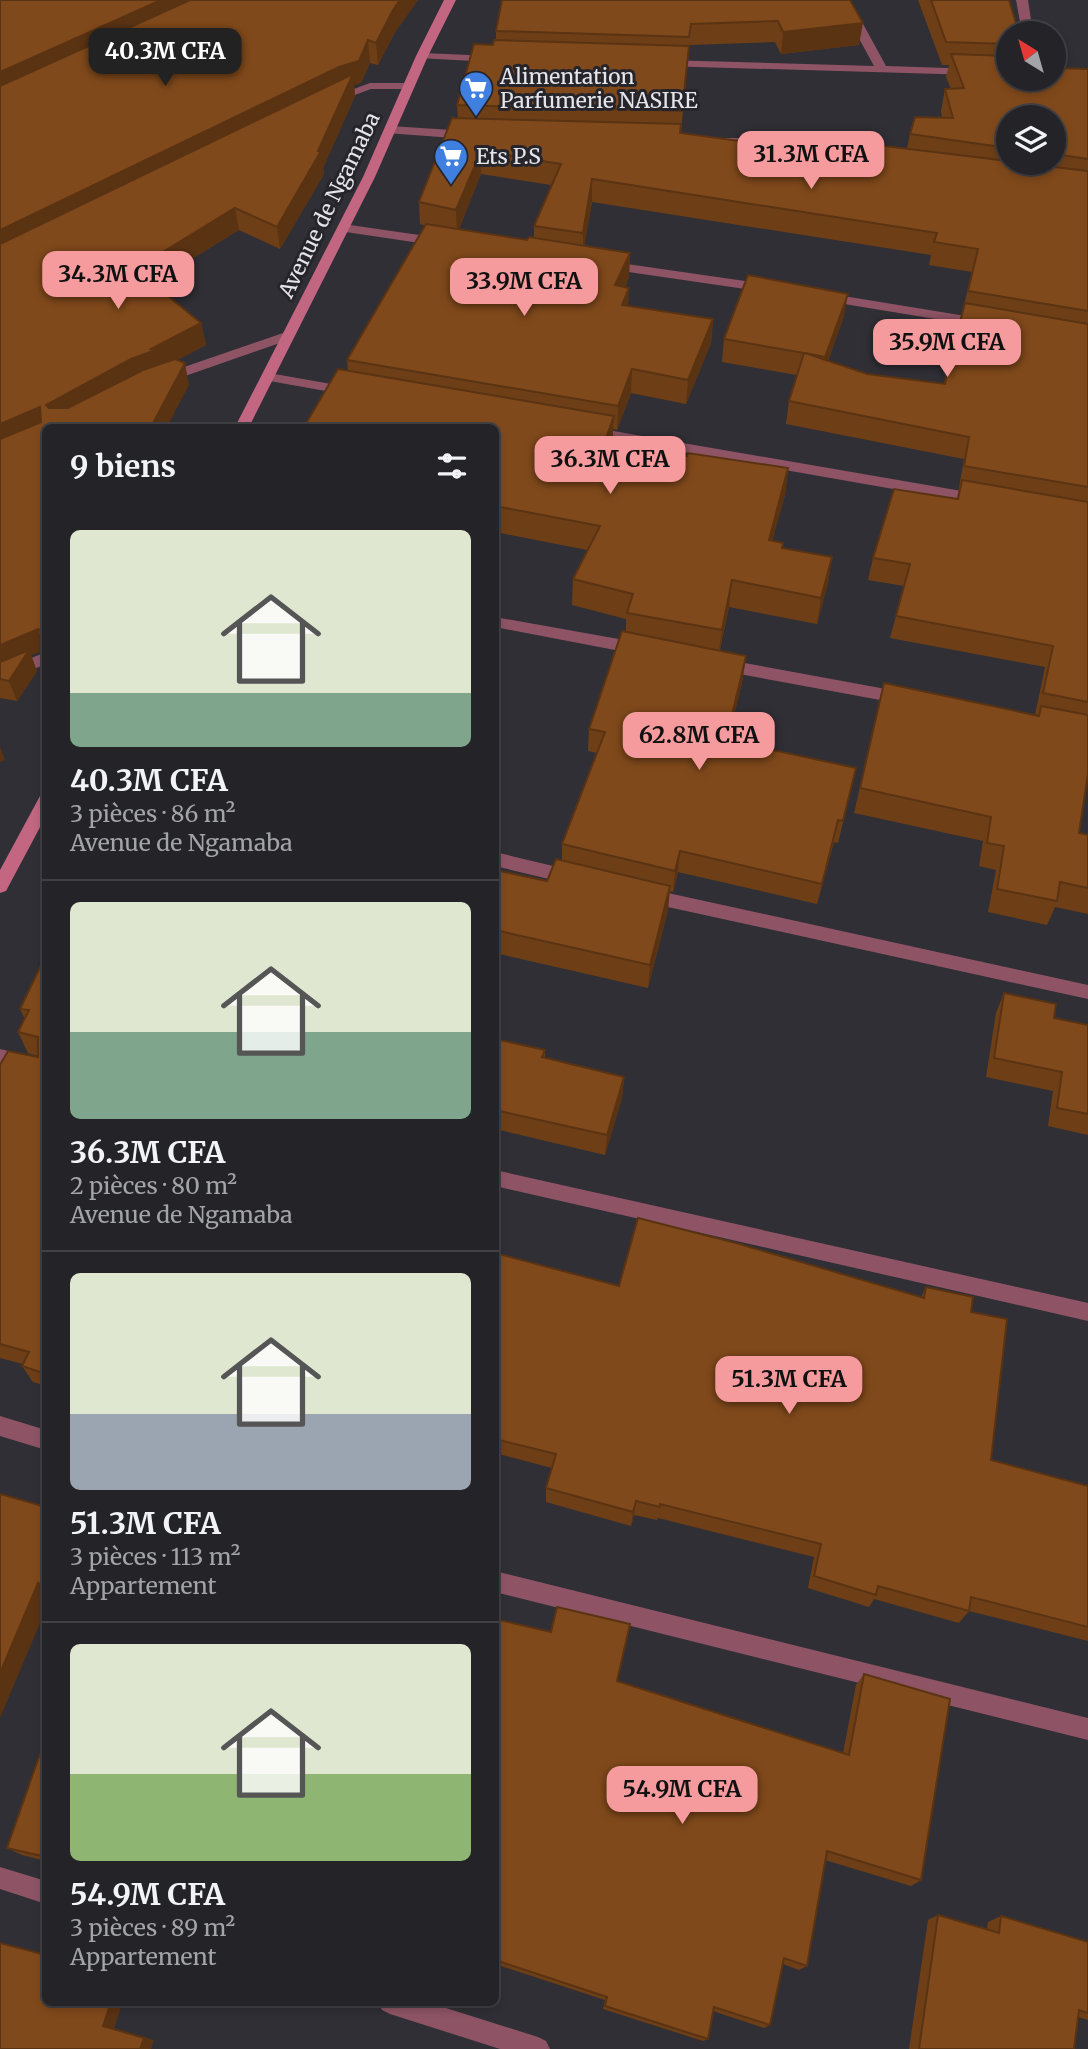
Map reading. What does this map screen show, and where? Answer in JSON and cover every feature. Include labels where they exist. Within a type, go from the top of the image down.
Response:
[{"type":"main road","name":"Avenue de Ngamaba","points":[[244,424],[343,228],[450,0]]},
{"type":"main road","points":[[0,886],[42,807]]},
{"type":"street","points":[[844,0],[882,70]]},
{"type":"street","points":[[1022,0],[1026,21]]},
{"type":"street","points":[[422,57],[505,59]]},
{"type":"street","points":[[645,63],[996,73]]},
{"type":"street","points":[[324,102],[370,86],[409,86]]},
{"type":"street","points":[[390,130],[477,136]]},
{"type":"street","points":[[708,141],[748,142],[817,152]]},
{"type":"street","points":[[343,228],[454,244]]},
{"type":"street","points":[[592,263],[786,291]]},
{"type":"street","points":[[813,295],[992,325]]},
{"type":"street","points":[[154,382],[289,335]]},
{"type":"street","points":[[269,377],[364,394]]},
{"type":"street","points":[[569,429],[992,501]]},
{"type":"street","points":[[499,623],[650,651]]},
{"type":"street","points":[[0,677],[42,659]]},
{"type":"street","points":[[705,661],[924,702]]},
{"type":"street","points":[[499,860],[590,882]]},
{"type":"street","points":[[631,891],[1088,992]]},
{"type":"street","points":[[0,1057],[42,1067]]},
{"type":"street","points":[[499,1179],[1088,1312]]},
{"type":"street","points":[[0,1426],[42,1439]]},
{"type":"street","points":[[499,1582],[1088,1729]]},
{"type":"street","points":[[0,1878],[42,1892]]},
{"type":"street","points":[[403,2006],[538,2049]]},
{"type":"building","points":[[0,0],[161,0],[0,72]]},
{"type":"building","points":[[190,0],[400,0],[376,43],[368,40],[359,61],[339,67],[0,230],[0,86]]},
{"type":"building","points":[[502,0],[850,0],[863,23],[783,32],[778,21],[691,24],[689,37],[496,31]]},
{"type":"building","points":[[931,0],[1009,0],[1015,21],[996,21],[996,44],[946,42]]},
{"type":"building","points":[[494,40],[689,46],[682,111],[457,105],[474,44],[493,45]]},
{"type":"building","points":[[951,54],[996,56],[996,91],[1066,91],[1066,68],[1088,69],[1088,159],[1066,156],[1066,105],[996,105],[996,146],[910,134],[915,117],[953,118],[945,89],[964,88]]},
{"type":"building","points":[[353,74],[318,151],[321,151],[277,227],[235,208],[135,269],[201,323],[151,349],[156,350],[131,359],[46,405],[49,408],[68,408],[143,370],[175,359],[185,363],[153,424],[42,424],[42,631],[38,629],[0,645],[0,439],[41,422],[40,407],[0,424],[0,244]]},
{"type":"building","points":[[452,118],[681,124],[680,133],[865,158],[868,144],[996,160],[996,175],[1066,175],[1066,168],[1088,171],[1088,311],[968,291],[978,249],[934,242],[937,233],[592,179],[583,233],[534,226],[561,164],[481,151],[456,210],[419,202]]},
{"type":"building","points":[[426,224],[630,253],[615,285],[629,288],[622,305],[713,319],[688,380],[632,369],[618,406],[347,360]]},
{"type":"building","points":[[748,275],[848,294],[825,357],[805,353],[867,374],[945,384],[957,322],[960,322],[965,303],[1088,324],[1088,487],[964,466],[969,437],[789,401],[804,353],[724,339]]},
{"type":"building","points":[[338,369],[614,416],[605,441],[687,456],[688,453],[788,468],[769,540],[783,543],[782,548],[832,557],[821,598],[732,580],[722,630],[627,613],[633,594],[573,579],[600,526],[499,507],[499,424],[306,424]]},
{"type":"building","points":[[962,480],[1088,502],[1088,702],[1043,693],[1053,646],[896,616],[910,564],[873,558],[894,489],[958,499]]},
{"type":"building","points":[[622,631],[746,656],[726,740],[856,768],[843,821],[838,820],[822,884],[680,851],[675,871],[562,844],[605,732],[589,729]]},
{"type":"building","points":[[29,650],[9,681],[0,679],[0,662]]},
{"type":"building","points":[[884,683],[1039,716],[1041,706],[1088,715],[1088,774],[1079,833],[1088,835],[1088,888],[1060,882],[1057,901],[997,889],[1004,846],[987,843],[991,817],[860,788]]},
{"type":"building","points":[[556,859],[670,886],[650,965],[499,931],[499,871],[547,881]]},
{"type":"building","points":[[42,963],[42,1373],[22,1366],[29,1352],[0,1344],[0,1065],[8,1051],[38,1057],[38,1037],[18,1032],[29,1010],[20,1009]]},
{"type":"building","points":[[1004,993],[1056,1004],[1054,1018],[1088,1025],[1088,1114],[1057,1108],[1062,1072],[994,1058]]},
{"type":"building","points":[[499,1040],[545,1050],[542,1057],[624,1077],[607,1135],[499,1111]]},
{"type":"building","points":[[638,1218],[736,1243],[924,1298],[926,1287],[973,1297],[971,1312],[1007,1319],[991,1460],[1088,1486],[1088,1627],[971,1597],[969,1611],[878,1586],[876,1595],[814,1576],[821,1544],[660,1504],[660,1507],[636,1501],[633,1512],[546,1488],[556,1454],[499,1440],[499,1254],[619,1286]]},
{"type":"building","points":[[0,1494],[42,1506],[42,1584],[38,1583],[0,1673]]},
{"type":"building","points":[[557,1607],[630,1624],[617,1681],[849,1755],[864,1674],[950,1699],[921,1880],[827,1851],[807,1966],[784,1958],[770,2025],[714,2007],[708,2039],[605,2006],[607,1997],[499,1961],[499,1620],[551,1632]]},
{"type":"building","points":[[40,1754],[42,1754],[42,1856],[7,1848]]},
{"type":"building","points":[[938,1915],[999,1933],[1001,1916],[1088,1942],[1088,2013],[1079,2010],[1074,2049],[919,2049]]},
{"type":"building","points":[[0,1943],[42,1954],[42,2006],[110,2006],[103,2026],[144,2038],[140,2049],[0,2049]]},
{"type":"place","name":"Alimentation Parfumerie NASIRE","points":[[476,118]]},
{"type":"place","name":"Ets P.S","points":[[451,186]]}]
